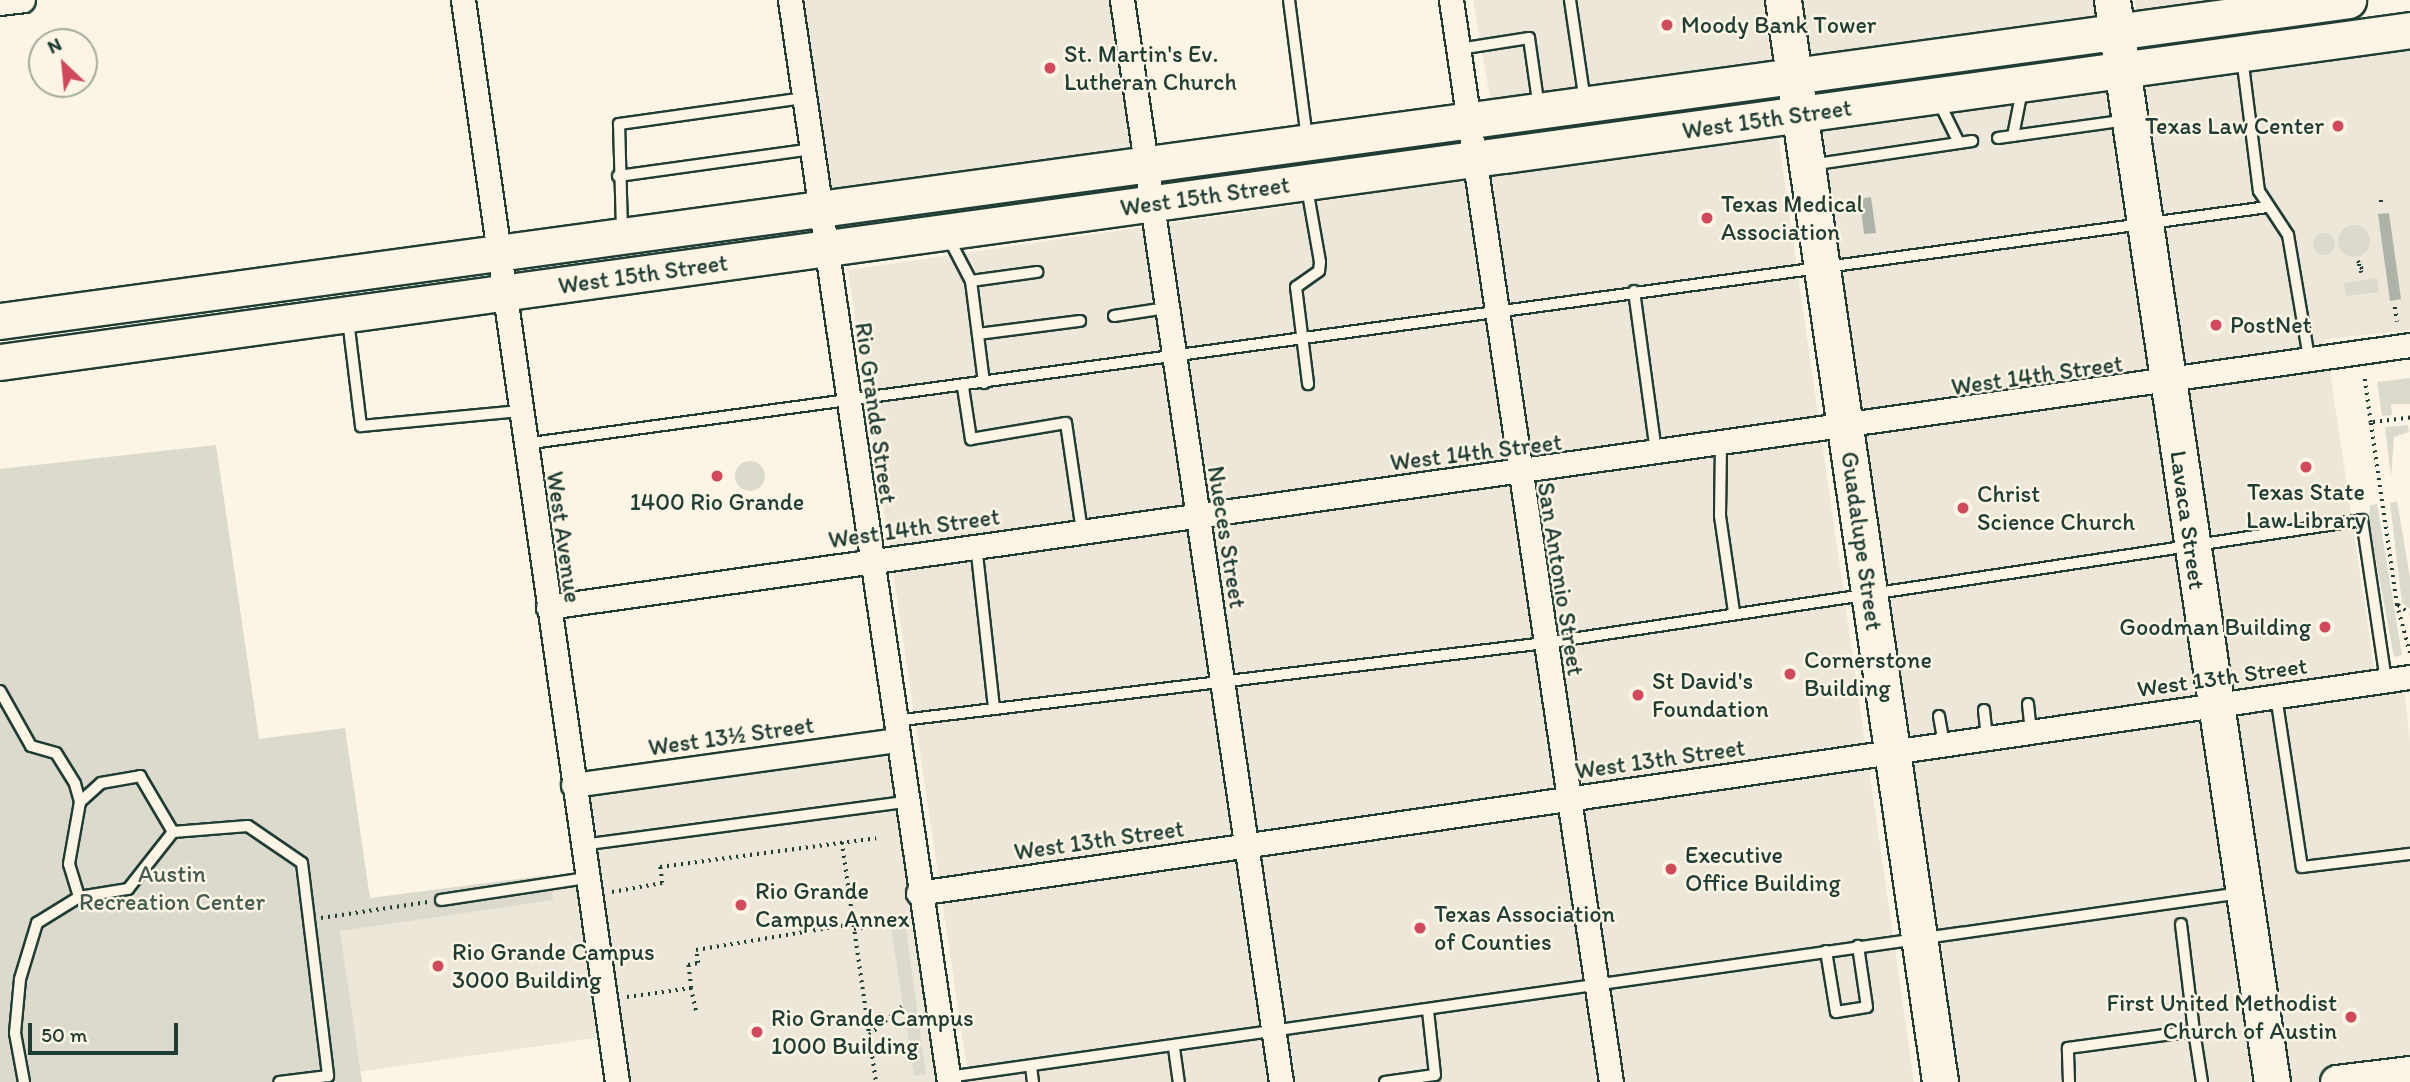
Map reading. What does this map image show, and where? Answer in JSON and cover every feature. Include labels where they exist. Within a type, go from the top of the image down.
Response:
[{"type":"main road","name":"Guadalupe Street","points":[[1783,0],[1940,1082]]},
{"type":"main road","name":"West 15th Street","points":[[0,321],[1794,75],[2114,16],[2348,0]]},
{"type":"main road","name":"Lavaca Street","points":[[2114,16],[2272,1082]]},
{"type":"main road","name":"West 15th Street","points":[[1,362],[2410,30]]},
{"type":"main road","points":[[2337,1082],[2410,1073]]},
{"type":"street","points":[[0,3],[23,0]]},
{"type":"street","name":"West Avenue","points":[[463,0],[581,845],[617,1082]]},
{"type":"street","name":"Rio Grande Street","points":[[790,0],[918,893],[948,1080]]},
{"type":"street","name":"Nueces Street","points":[[1122,0],[1281,1082]]},
{"type":"street","name":"San Antonio Street","points":[[1451,0],[1477,158],[1518,473],[1570,798],[1611,1082]]},
{"type":"street","name":"West 14th Street","points":[[548,607],[976,545],[1845,429],[2410,345]]},
{"type":"street","name":"West 13th Street","points":[[918,893],[2410,677]]},
{"type":"street","name":"West 13½ Street","points":[[573,785],[895,730]]},
{"type":"lane","points":[[1289,0],[1307,142]]},
{"type":"lane","points":[[1570,0],[1586,105]]},
{"type":"lane","points":[[1459,50],[1529,38],[1540,111]]},
{"type":"lane","points":[[2241,53],[2259,191],[2281,222],[2309,358]]},
{"type":"lane","points":[[2012,136],[2022,83]]},
{"type":"lane","points":[[1936,96],[1959,143]]},
{"type":"lane","points":[[623,236],[618,176],[619,124],[805,98]]},
{"type":"lane","points":[[1998,138],[2130,120]]},
{"type":"lane","points":[[1807,165],[1972,141]]},
{"type":"lane","points":[[618,176],[812,149]]},
{"type":"lane","points":[[1306,182],[1320,262],[1319,271],[1296,287],[1308,384]]},
{"type":"lane","points":[[524,444],[849,403],[1303,335],[1822,267],[2145,221],[2268,207]]},
{"type":"lane","points":[[943,233],[971,281],[984,383]]},
{"type":"lane","points":[[971,281],[1037,272]]},
{"type":"lane","points":[[1634,291],[1656,454]]},
{"type":"lane","points":[[1114,316],[1166,308]]},
{"type":"lane","points":[[347,314],[361,426],[520,411]]},
{"type":"lane","points":[[978,334],[1080,321]]},
{"type":"lane","points":[[963,387],[971,439],[1066,424],[1082,531]]},
{"type":"lane","points":[[1721,445],[1720,516],[1734,612]]},
{"type":"lane","points":[[895,730],[994,709],[1545,643],[1868,590],[2362,520],[2386,680]]},
{"type":"lane","points":[[976,545],[994,709]]},
{"type":"lane","points":[[0,691],[31,746],[63,760],[80,802],[69,864],[79,897]]},
{"type":"lane","points":[[2276,696],[2302,866],[2410,854]]},
{"type":"lane","points":[[2028,704],[2031,732]]},
{"type":"lane","points":[[1984,710],[1987,738]]},
{"type":"lane","points":[[1940,716],[1944,744]]},
{"type":"lane","points":[[80,802],[101,783],[140,776],[173,832]]},
{"type":"lane","points":[[581,845],[905,802]]},
{"type":"lane","points":[[24,1082],[15,1033],[30,945],[37,923],[79,897],[128,890],[173,832],[248,826],[282,846],[302,863],[328,1076],[279,1082]]},
{"type":"lane","points":[[442,900],[586,878]]},
{"type":"lane","points":[[948,1080],[1031,1066],[1275,1035],[1857,946],[2244,892]]},
{"type":"lane","points":[[2181,924],[2202,1082]]},
{"type":"lane","points":[[1826,951],[1836,1012],[1867,1007],[1857,946]]},
{"type":"lane","points":[[1385,1082],[1435,1075],[1428,1012]]},
{"type":"lane","points":[[2069,1082],[2068,1048],[2194,1031]]},
{"type":"lane","points":[[1174,1048],[1179,1082]]},
{"type":"lane","points":[[1031,1066],[1032,1082]]},
{"type":"path","points":[[2381,200],[2382,206]]},
{"type":"path","points":[[2395,307],[2397,322]]},
{"type":"path","points":[[2365,379],[2397,604],[2410,653]]},
{"type":"path","points":[[2371,423],[2410,418]]},
{"type":"path","points":[[2397,604],[2410,614]]},
{"type":"path","points":[[612,892],[662,883],[660,867],[876,838]]},
{"type":"path","points":[[842,842],[876,1082]]},
{"type":"path","points":[[309,920],[442,900]]},
{"type":"path","points":[[696,1013],[688,965],[698,963],[696,950],[889,923]]},
{"type":"path","points":[[627,998],[691,988]]},
{"type":"path","points":[[869,1035],[901,1007]]},
{"type":"shaded area","points":[[801,0],[1115,0],[1137,156],[828,197]]},
{"type":"shaded area","points":[[1473,0],[2101,0],[2104,22],[1491,103]]},
{"type":"shaded area","points":[[2135,0],[2248,0],[2137,15]]},
{"type":"shaded area","points":[[2410,47],[2410,330],[2325,339],[2378,693],[2404,689],[2410,740],[2410,1082],[1951,1082],[1822,126]]},
{"type":"shaded area","points":[[1778,135],[1914,1082],[969,1082],[848,270]]},
{"type":"shaded area","points":[[1871,197],[1876,233],[1864,234],[1860,199]]},
{"type":"shaded area","points":[[2389,213],[2401,299],[2390,301],[2378,214]]},
{"type":"shaded area","points":[[897,740],[949,1082],[617,1082],[610,1036],[328,1076],[309,920],[585,878],[573,785]]},
{"type":"green space","points":[[2354,225],[2366,229],[2370,241],[2366,253],[2354,257],[2342,253],[2338,241],[2342,229]]},
{"type":"green space","points":[[2324,233],[2332,236],[2335,244],[2332,252],[2324,255],[2316,252],[2313,244],[2316,236]]},
{"type":"green space","points":[[2377,278],[2379,292],[2346,296],[2344,283]]},
{"type":"green space","points":[[2410,378],[2410,404],[2391,404],[2392,415],[2382,416],[2377,382]]},
{"type":"green space","points":[[2408,425],[2409,432],[2394,437],[2391,477],[2385,427]]},
{"type":"green space","name":"Austin Recreation Center","points":[[216,445],[259,739],[345,728],[370,898],[549,875],[553,900],[340,931],[362,1082],[0,1082],[0,469]]},
{"type":"green space","points":[[750,461],[761,465],[765,476],[761,487],[750,491],[739,487],[735,476],[739,465]]},
{"type":"green space","points":[[2397,501],[2410,577],[2410,609],[2402,603],[2390,503]]},
{"type":"green space","points":[[2377,504],[2402,655],[2394,657],[2369,522],[2370,505]]},
{"type":"green space","points":[[891,928],[906,929],[926,1074],[914,1076]]},
{"type":"place","name":"Moody Bank Tower","points":[[1667,25]]},
{"type":"place","name":"St. Martin's Ev. Lutheran Church","points":[[1050,68]]},
{"type":"place","name":"Texas Law Center","points":[[2338,126]]},
{"type":"place","name":"Texas Medical Association","points":[[1707,218]]},
{"type":"place","name":"PostNet","points":[[2216,325]]},
{"type":"place","name":"Texas State Law Library","points":[[2306,467]]},
{"type":"place","name":"1400 Rio Grande","points":[[717,476]]},
{"type":"place","name":"Christ Science Church","points":[[1963,508]]},
{"type":"place","name":"Goodman Building","points":[[2325,627]]},
{"type":"place","name":"Cornerstone Building","points":[[1790,674]]},
{"type":"place","name":"St David's Foundation","points":[[1638,695]]},
{"type":"place","name":"Executive Office Building","points":[[1671,869]]},
{"type":"place","name":"Rio Grande Campus Annex","points":[[741,905]]},
{"type":"place","name":"Texas Association of Counties","points":[[1420,928]]},
{"type":"place","name":"Rio Grande Campus 3000 Building","points":[[438,966]]},
{"type":"place","name":"First United Methodist Church of Austin","points":[[2351,1017]]},
{"type":"place","name":"Rio Grande Campus 1000 Building","points":[[757,1032]]}]
